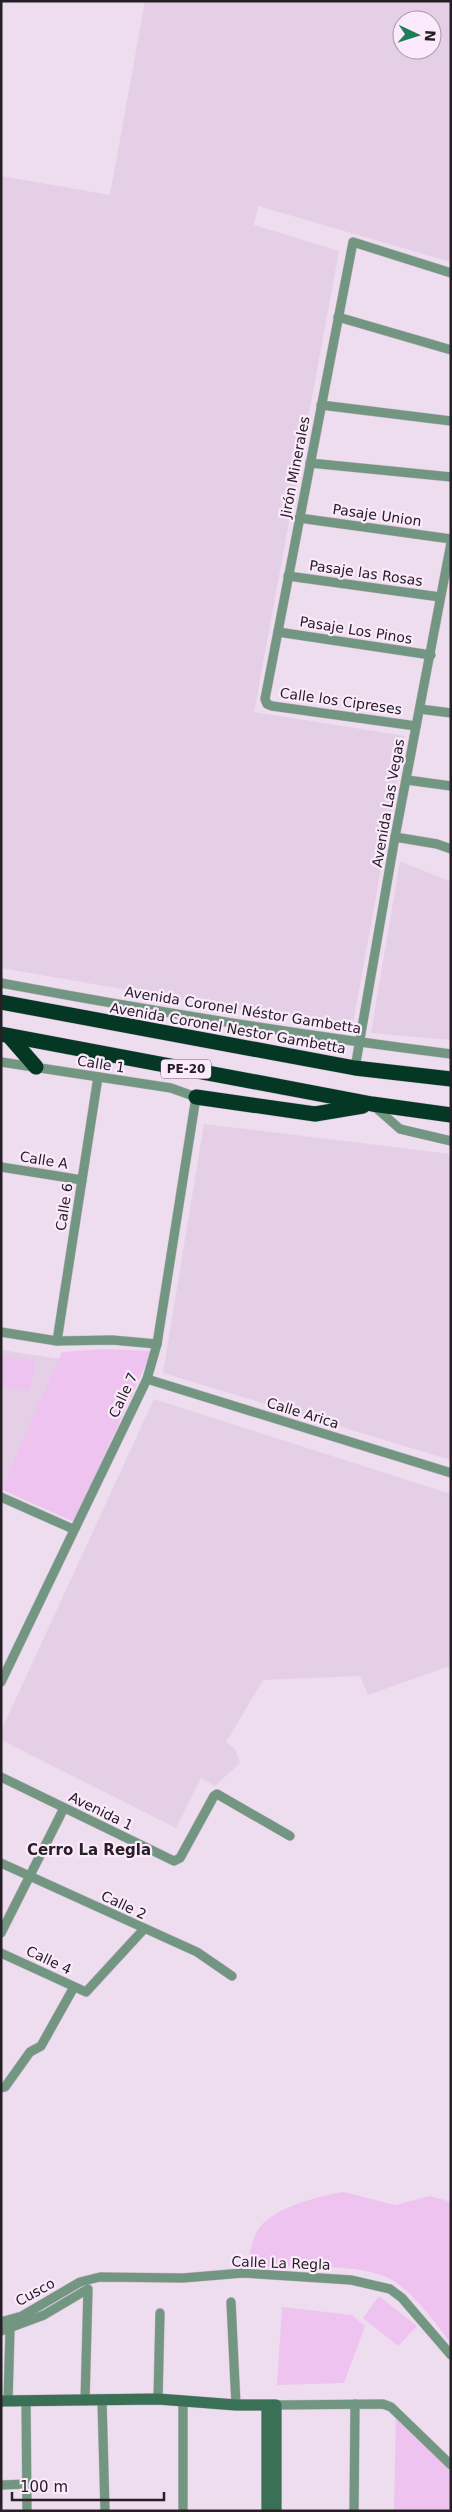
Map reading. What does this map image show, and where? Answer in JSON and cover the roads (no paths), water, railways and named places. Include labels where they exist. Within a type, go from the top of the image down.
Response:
[{"type":"highway","name":"Avenida Coronel Nestor Gambetta","points":[[1,1002],[355,1068],[451,1079]]},
{"type":"highway","points":[[5,1035],[36,1067]]},
{"type":"highway","name":"PE-20","points":[[5,1035],[372,1104],[451,1115]]},
{"type":"highway","points":[[196,1096],[315,1114],[372,1104]]},
{"type":"street","name":"Jirón Minerales","points":[[265,698],[353,242],[451,273]]},
{"type":"street","points":[[338,317],[451,350]]},
{"type":"street","points":[[321,405],[451,421]]},
{"type":"street","points":[[310,463],[451,477]]},
{"type":"street","name":"Pasaje Union","points":[[299,518],[451,541]]},
{"type":"street","name":"Avenida Las Vegas","points":[[355,1068],[395,838],[431,655],[440,596],[447,578],[451,541]]},
{"type":"street","name":"Pasaje las Rosas","points":[[288,576],[440,596]]},
{"type":"street","name":"Pasaje Los Pinos","points":[[278,632],[431,655]]},
{"type":"street","name":"Calle los Cipreses","points":[[265,698],[267,704],[272,706],[416,726]]},
{"type":"street","points":[[420,709],[451,713]]},
{"type":"street","points":[[407,780],[451,786]]},
{"type":"street","points":[[395,838],[437,844],[451,849]]},
{"type":"street","name":"Avenida Coronel Néstor Gambetta","points":[[1,983],[86,999],[359,1042],[451,1054]]},
{"type":"street","name":"Calle 1","points":[[1,1062],[172,1088],[196,1096]]},
{"type":"street","name":"Calle 6","points":[[57,1341],[98,1077]]},
{"type":"street","name":"Calle 7","points":[[1,1682],[73,1529],[147,1379],[157,1344],[196,1096]]},
{"type":"street","points":[[372,1104],[400,1129],[451,1141]]},
{"type":"street","name":"Calle A","points":[[1,1167],[82,1180]]},
{"type":"street","points":[[1,1332],[57,1341],[112,1340],[157,1344]]},
{"type":"street","name":"Calle Arica","points":[[147,1379],[451,1473]]},
{"type":"street","points":[[1,1497],[73,1529]]},
{"type":"street","name":"Avenida 1","points":[[1,1777],[174,1861],[180,1858],[214,1796],[217,1794],[290,1836]]},
{"type":"street","points":[[1,1933],[64,1808]]},
{"type":"street","name":"Calle 2","points":[[1,1863],[197,1952],[232,1976]]},
{"type":"street","name":"Calle 4","points":[[1,1953],[86,1992],[144,1929]]},
{"type":"street","points":[[1,2088],[5,2087],[30,2052],[41,2046],[74,1986]]},
{"type":"street","name":"Calle La Regla","points":[[80,2282],[100,2277],[183,2278],[243,2273],[368,2282],[390,2289],[402,2298],[451,2355]]},
{"type":"street","name":"Cusco","points":[[1,2322],[22,2316],[80,2282]]},
{"type":"street","points":[[85,2401],[88,2288],[44,2315],[6,2330],[5,2401],[26,2402],[85,2401],[158,2399],[236,2405],[383,2404],[391,2407],[451,2465]]},
{"type":"street","points":[[231,2302],[236,2405]]},
{"type":"street","points":[[158,2399],[160,2313]]},
{"type":"street","points":[[102,2400],[105,2511]]},
{"type":"street","points":[[183,2400],[183,2511]]},
{"type":"street","points":[[26,2402],[28,2511]]},
{"type":"street","points":[[354,2511],[355,2404]]},
{"type":"street","points":[[267,2511],[271,2405]]},
{"type":"street","points":[[271,2405],[276,2511]]},
{"type":"street","points":[[1,2484],[27,2484]]},
{"type":"district","name":"Cerro La Regla","points":[[89,1850]]}]
